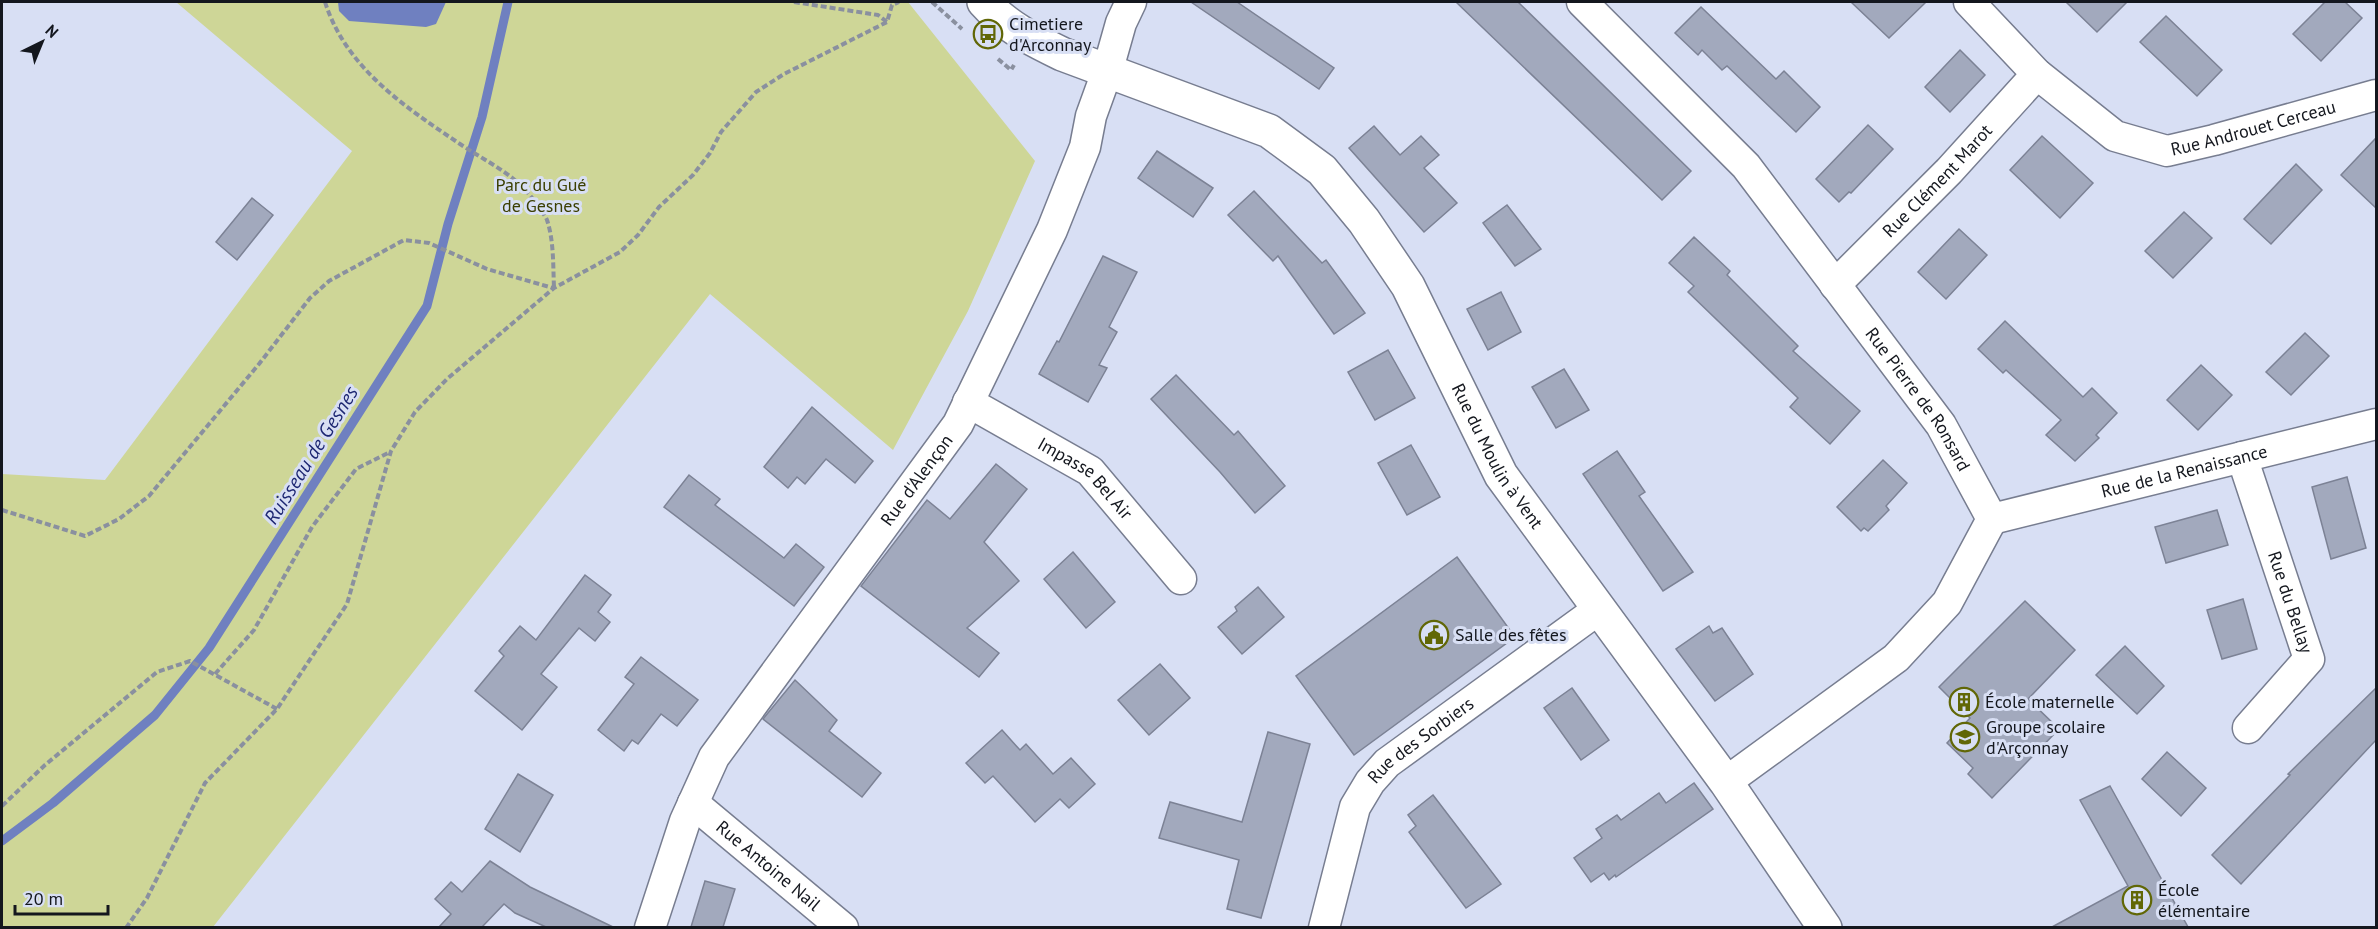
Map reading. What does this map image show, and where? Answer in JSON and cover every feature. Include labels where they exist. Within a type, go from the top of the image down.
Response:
[{"type":"street","name":"Rue du Moulin à Vent","points":[[984,2],[998,17],[1032,39],[1062,54],[1108,69],[1269,131],[1322,170],[1364,221],[1408,286],[1502,475],[1726,782],[1825,927]]},
{"type":"street","name":"Rue d'Alençon","points":[[650,927],[685,821],[714,757],[958,424],[1052,230],[1085,147],[1091,116],[1121,23],[1131,2]]},
{"type":"street","name":"Rue Pierre de Ronsard","points":[[1582,2],[1746,166],[1941,425],[1992,519]]},
{"type":"street","name":"Rue Androuet Cerceau","points":[[1969,2],[2037,74],[2115,136],[2167,151],[2376,94]]},
{"type":"street","name":"Rue Clément Marot","points":[[1835,285],[1949,171],[2037,74]]},
{"type":"street","name":"Impasse Bel Air","points":[[968,402],[1090,471],[1181,579]]},
{"type":"street","name":"Rue de la Renaissance","points":[[1992,519],[2376,424]]},
{"type":"street","name":"Rue du Bellay","points":[[2242,457],[2309,659],[2248,728]]},
{"type":"street","points":[[1726,782],[1896,658],[1947,603],[1992,519]]},
{"type":"street","name":"Rue des Sorbiers","points":[[1324,927],[1354,807],[1370,782],[1387,763],[1599,609]]},
{"type":"street","name":"Rue Antoine Nail","points":[[693,803],[843,927]]},
{"type":"path","points":[[325,2],[331,21],[356,60],[389,94],[460,144],[515,178],[532,197],[547,220],[553,254],[554,288]]},
{"type":"path","points":[[794,2],[878,15],[887,22]]},
{"type":"path","points":[[126,927],[147,898],[205,783],[277,709],[347,604],[391,451],[415,412],[447,379],[554,288],[620,252],[638,235],[659,207],[693,175],[710,153],[721,132],[756,92],[784,74],[887,22],[892,6],[899,2]]},
{"type":"path","points":[[2,510],[85,536],[119,519],[149,496],[259,364],[310,298],[329,281],[404,240],[429,243],[488,269],[554,288]]},
{"type":"path","points":[[215,674],[255,630],[312,527],[356,469],[391,451]]},
{"type":"path","points":[[2,806],[45,765],[157,672],[190,661],[277,709]]},
{"type":"green space","name":"Parc du Gué de Gesnes","points":[[176,2],[908,2],[1035,161],[968,311],[893,450],[710,294],[213,927],[2,927],[2,474],[105,480],[352,151]]},
{"type":"water","points":[[338,2],[446,2],[436,24],[426,27],[349,21],[339,11]]},
{"type":"building","points":[[1191,2],[1237,2],[1334,68],[1319,89]]},
{"type":"building","points":[[1456,2],[1518,2],[1691,171],[1662,200]]},
{"type":"building","points":[[1851,2],[1926,2],[1889,38]]},
{"type":"building","points":[[2066,2],[2127,2],[2097,32]]},
{"type":"building","points":[[2325,2],[2345,2],[2362,18],[2321,61],[2293,34]]},
{"type":"building","points":[[1701,7],[1776,79],[1784,71],[1820,107],[1796,132],[1727,66],[1722,70],[1702,50],[1698,55],[1675,33]]},
{"type":"building","points":[[2166,16],[2222,70],[2197,96],[2140,42]]},
{"type":"building","points":[[1960,50],[1985,75],[1950,112],[1925,87]]},
{"type":"building","points":[[1868,125],[1893,149],[1851,193],[1849,192],[1839,202],[1816,179]]},
{"type":"building","points":[[1374,126],[1400,155],[1421,136],[1439,155],[1424,168],[1457,203],[1424,232],[1349,148]]},
{"type":"building","points":[[2042,136],[2093,183],[2060,218],[2010,170]]},
{"type":"building","points":[[2376,138],[2376,208],[2341,175]]},
{"type":"building","points":[[1157,151],[1213,188],[1193,217],[1138,178]]},
{"type":"building","points":[[2296,164],[2322,190],[2271,244],[2244,219]]},
{"type":"building","points":[[1254,191],[1322,263],[1326,260],[1365,313],[1334,334],[1278,256],[1273,261],[1228,215]]},
{"type":"building","points":[[252,198],[273,215],[237,260],[216,242]]},
{"type":"building","points":[[1507,205],[1541,249],[1515,266],[1483,223]]},
{"type":"building","points":[[2184,212],[2212,238],[2173,278],[2145,251]]},
{"type":"building","points":[[1959,229],[1987,255],[1946,299],[1918,272]]},
{"type":"building","points":[[1694,237],[1730,271],[1727,275],[1798,346],[1793,351],[1860,411],[1830,444],[1790,407],[1798,398],[1688,292],[1694,286],[1669,263]]},
{"type":"building","points":[[1103,256],[1137,272],[1109,327],[1117,332],[1099,365],[1107,368],[1088,402],[1039,374],[1057,341],[1059,342]]},
{"type":"building","points":[[1501,292],[1521,332],[1488,350],[1467,309]]},
{"type":"building","points":[[2005,321],[2083,397],[2092,388],[2117,413],[2096,435],[2099,438],[2075,461],[2046,435],[2061,420],[2006,370],[2003,373],[1978,349]]},
{"type":"building","points":[[2305,333],[2329,356],[2291,395],[2266,372]]},
{"type":"building","points":[[1388,350],[1415,398],[1375,420],[1348,372]]},
{"type":"building","points":[[2201,365],[2232,395],[2198,430],[2167,400]]},
{"type":"building","points":[[1564,369],[1589,410],[1556,428],[1532,387]]},
{"type":"building","points":[[1176,375],[1234,435],[1238,431],[1285,486],[1255,513],[1151,399]]},
{"type":"building","points":[[812,407],[873,461],[855,483],[826,459],[805,484],[797,477],[788,488],[764,467]]},
{"type":"building","points":[[1411,445],[1440,497],[1407,515],[1378,463]]},
{"type":"building","points":[[1617,451],[1645,492],[1639,496],[1693,572],[1663,591],[1583,474]]},
{"type":"building","points":[[1883,460],[1907,483],[1886,506],[1889,510],[1868,531],[1864,528],[1861,531],[1837,507]]},
{"type":"building","points":[[996,464],[1027,489],[984,542],[1019,581],[967,628],[999,653],[979,677],[861,586],[927,500],[950,519]]},
{"type":"building","points":[[689,475],[720,499],[715,505],[784,558],[796,544],[824,567],[794,606],[664,507]]},
{"type":"building","points":[[2347,477],[2366,548],[2331,559],[2312,487]]},
{"type":"building","points":[[2217,510],[2228,545],[2166,563],[2155,527]]},
{"type":"building","points":[[1073,552],[1115,602],[1086,628],[1044,579]]},
{"type":"building","name":"Salle des fêtes","points":[[1457,557],[1515,637],[1354,755],[1296,676]]},
{"type":"building","points":[[585,575],[611,595],[598,612],[610,622],[595,641],[579,628],[541,674],[557,687],[522,730],[475,691],[504,656],[499,651],[520,626],[536,640]]},
{"type":"building","points":[[1258,587],[1284,617],[1242,654],[1218,627],[1237,611],[1235,607]]},
{"type":"building","points":[[2243,599],[2257,649],[2222,659],[2207,610]]},
{"type":"building","name":"École maternelle","points":[[2025,601],[2075,650],[2028,699],[2059,729],[1992,798],[1968,774],[1973,768],[1947,743],[1970,718],[1939,687]]},
{"type":"building","points":[[1709,626],[1713,633],[1722,628],[1753,674],[1715,701],[1676,649]]},
{"type":"building","points":[[2125,646],[2164,686],[2137,714],[2096,675]]},
{"type":"building","points":[[641,657],[698,700],[677,726],[661,714],[638,744],[632,740],[624,751],[598,730],[634,684],[625,677]]},
{"type":"building","points":[[1160,664],[1190,698],[1149,735],[1118,700]]},
{"type":"building","points":[[795,680],[837,720],[829,731],[881,773],[862,797],[763,719]]},
{"type":"building","points":[[1572,688],[1609,740],[1581,760],[1544,708]]},
{"type":"building","points":[[2376,688],[2376,740],[2241,884],[2212,855],[2290,775],[2288,774]]},
{"type":"building","points":[[1002,730],[1020,750],[1026,744],[1053,774],[1071,758],[1095,784],[1069,808],[1060,799],[1035,822],[993,776],[985,783],[966,763]]},
{"type":"building","points":[[1268,732],[1310,744],[1261,918],[1227,909],[1239,860],[1159,838],[1170,802],[1242,822]]},
{"type":"building","points":[[2167,752],[2206,788],[2181,816],[2142,779]]},
{"type":"building","points":[[518,774],[553,795],[520,852],[485,829]]},
{"type":"building","points":[[1694,783],[1713,809],[1616,877],[1615,875],[1609,880],[1604,873],[1591,882],[1574,858],[1602,838],[1596,829],[1617,815],[1621,820],[1659,793],[1666,803]]},
{"type":"building","points":[[2110,786],[2188,927],[2052,927],[2128,886],[2080,800]]},
{"type":"building","points":[[1433,795],[1501,884],[1466,908],[1409,832],[1416,826],[1408,815]]},
{"type":"building","points":[[490,861],[530,887],[613,927],[546,927],[515,913],[504,904],[482,927],[439,927],[451,914],[435,899],[451,882],[462,892]]},
{"type":"building","points":[[705,881],[735,889],[723,927],[691,927]]},
{"type":"waterway","name":"Ruisseau de Gesnes","points":[[2,841],[53,803],[155,715],[209,648],[427,306],[448,224],[482,117],[508,2]]},
{"type":"place","name":"Cimetiere d'Arconnay","points":[[988,34]]},
{"type":"place","name":"Salle des fêtes","points":[[1434,635]]},
{"type":"place","name":"École maternelle","points":[[1964,702]]},
{"type":"place","name":"Groupe scolaire d'Arçonnay","points":[[1965,737]]},
{"type":"place","name":"École élémentaire","points":[[2137,900]]}]
